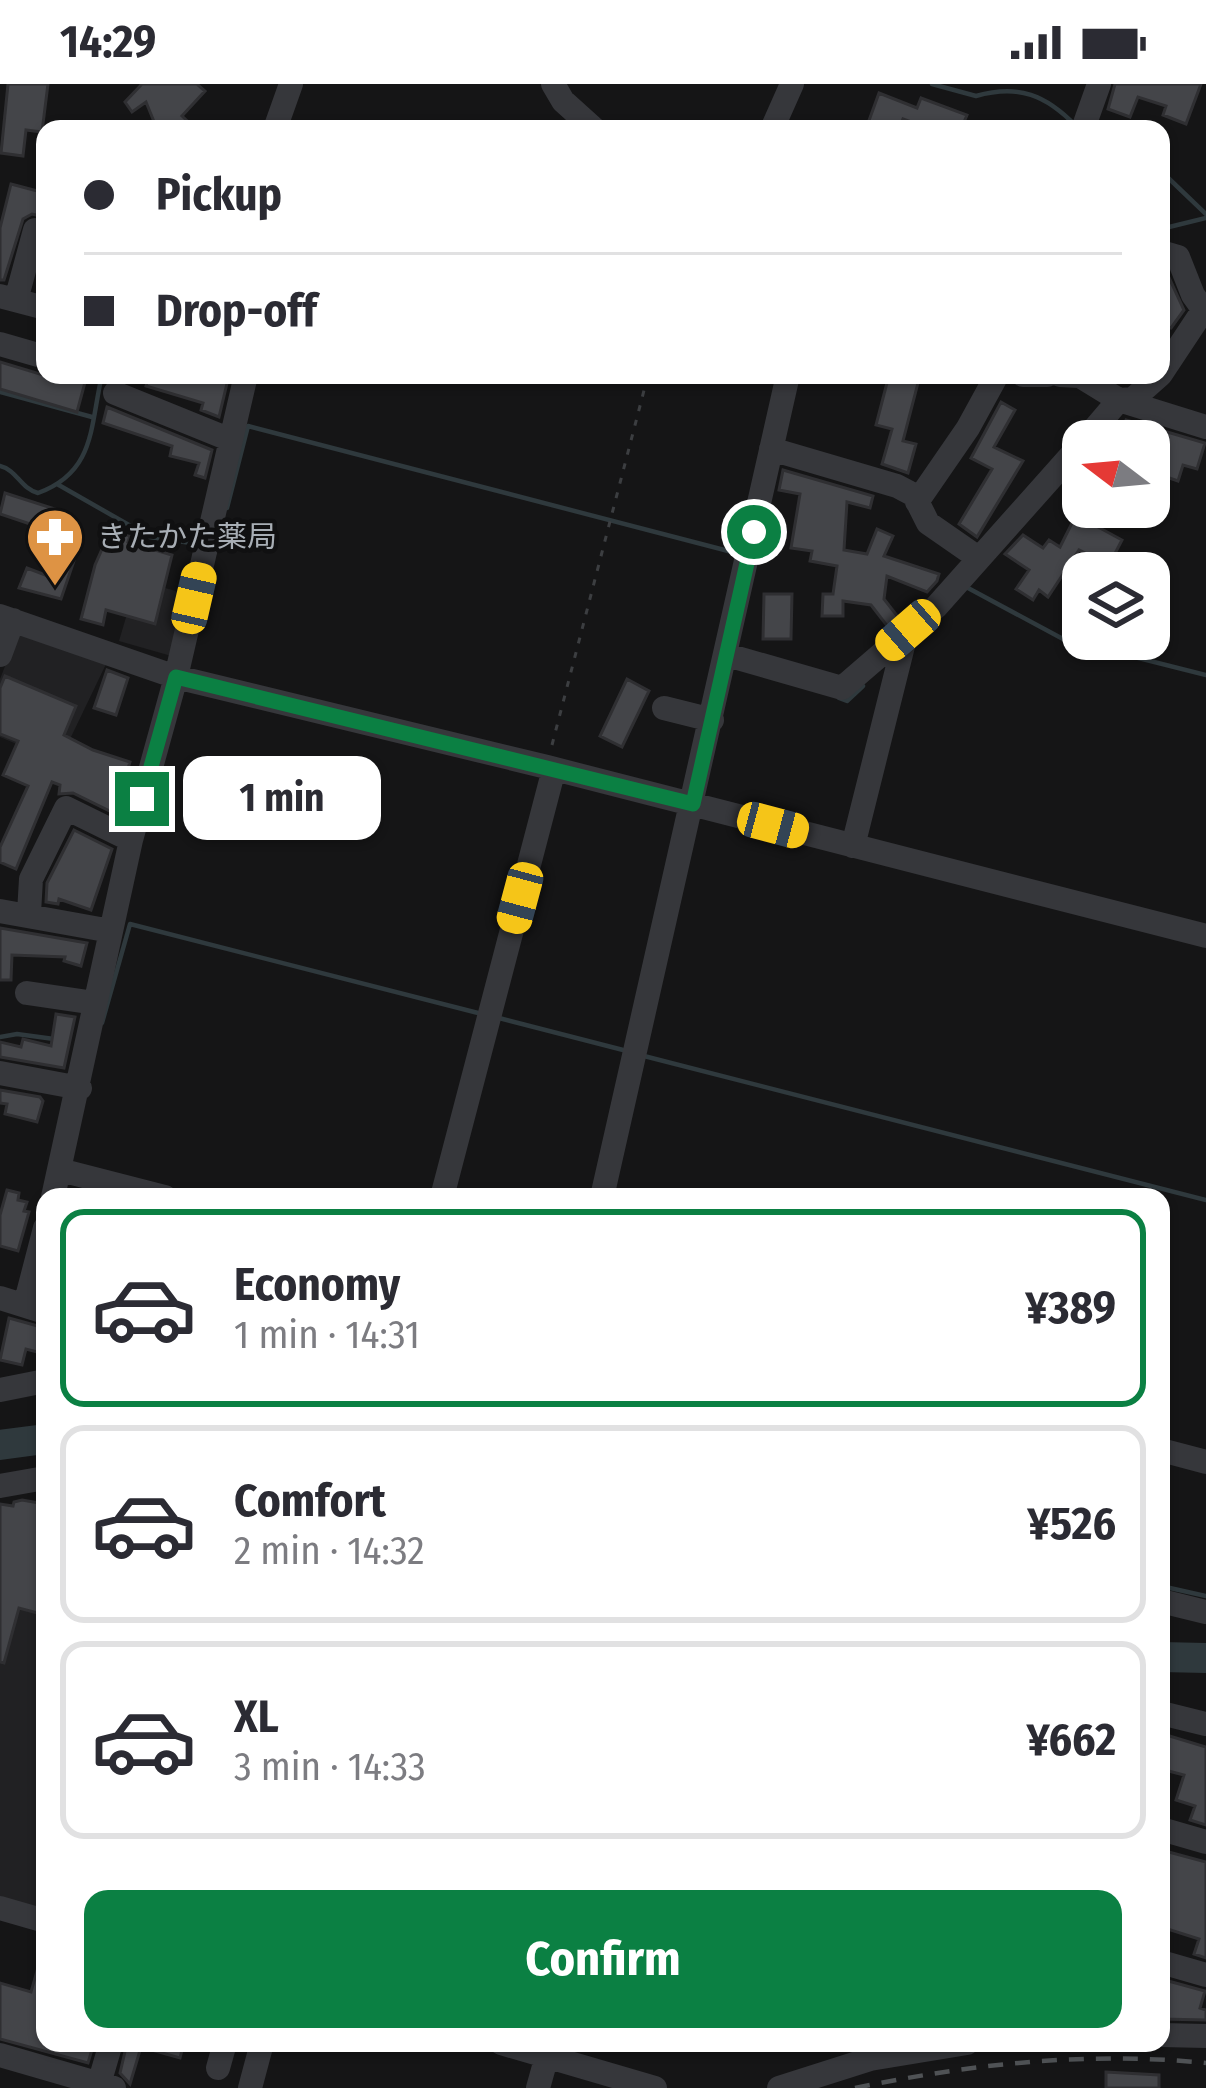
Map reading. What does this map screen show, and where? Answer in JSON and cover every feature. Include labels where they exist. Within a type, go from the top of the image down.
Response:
[{"type":"street","points":[[278,120],[291,84]]},
{"type":"street","points":[[553,84],[584,120]]},
{"type":"street","points":[[780,120],[792,84]]},
{"type":"street","points":[[1086,120],[1099,84]]},
{"type":"street","points":[[8,298],[35,230]]},
{"type":"street","points":[[1170,255],[1178,257],[1193,295],[1205,308],[1170,360]]},
{"type":"street","points":[[0,344],[36,354]]},
{"type":"street","points":[[55,1188],[131,840],[176,677],[244,384]]},
{"type":"street","points":[[604,1188],[786,384]]},
{"type":"street","points":[[917,502],[992,384]]},
{"type":"street","points":[[1093,384],[1119,400],[1206,427]]},
{"type":"street","points":[[1102,420],[1119,400],[1133,399],[1150,384]]},
{"type":"street","points":[[115,392],[231,440]]},
{"type":"street","points":[[771,449],[868,475],[914,495],[928,523],[976,557]]},
{"type":"street","points":[[728,655],[842,688],[936,607],[1062,465]]},
{"type":"street","points":[[0,655],[7,618],[176,677],[1206,936]]},
{"type":"street","points":[[853,846],[908,630]]},
{"type":"street","points":[[664,708],[712,720]]},
{"type":"street","points":[[444,1188],[550,768]]},
{"type":"street","points":[[29,913],[31,879],[66,808],[131,840]]},
{"type":"street","points":[[0,910],[111,931]]},
{"type":"street","points":[[27,993],[95,1003]]},
{"type":"street","points":[[0,1072],[80,1088]]},
{"type":"street","points":[[60,1170],[130,1188]]},
{"type":"street","points":[[23,1305],[36,1260]]},
{"type":"street","points":[[0,1390],[36,1383]]},
{"type":"street","points":[[1170,1452],[1206,1462]]},
{"type":"street","points":[[0,1486],[36,1480]]},
{"type":"street","points":[[1170,1601],[1204,1606]]},
{"type":"street","points":[[1170,1715],[1206,1724]]},
{"type":"street","points":[[1170,1832],[1206,1842]]},
{"type":"street","points":[[0,1908],[36,1918]]},
{"type":"street","points":[[1170,1965],[1206,1975]]},
{"type":"street","points":[[1170,2035],[1206,2036]]},
{"type":"street","points":[[0,2055],[106,2086],[109,2052]]},
{"type":"street","points":[[250,2088],[260,2052]]},
{"type":"street","points":[[538,2088],[547,2052]]},
{"type":"street","points":[[556,2052],[655,2088]]},
{"type":"street","points":[[779,2088],[869,2052]]},
{"type":"path","points":[[550,768],[646,384]]},
{"type":"shaded area","points":[[137,580],[193,596],[175,657],[119,641]]},
{"type":"shaded area","points":[[20,628],[107,662],[59,762],[0,737],[0,679]]},
{"type":"shaded area","points":[[0,1543],[36,1552],[36,1908],[0,1898]]},
{"type":"building","points":[[8,84],[48,84],[44,120],[36,120],[36,131],[26,130],[23,156],[1,153]]},
{"type":"building","points":[[142,84],[197,84],[205,91],[182,116],[186,120],[153,120],[146,102],[132,112],[125,102]]},
{"type":"building","points":[[1115,84],[1201,84],[1186,124],[1163,115],[1166,106],[1138,97],[1130,117],[1108,109]]},
{"type":"building","points":[[879,93],[917,108],[921,98],[967,115],[965,120],[869,120]]},
{"type":"building","points":[[11,184],[36,191],[36,215],[23,219],[4,280],[0,280],[0,228]]},
{"type":"building","points":[[1170,280],[1184,310],[1170,328]]},
{"type":"building","points":[[0,362],[36,373],[36,384],[85,384],[77,412],[0,389]]},
{"type":"building","points":[[227,384],[219,417],[201,410],[203,403],[146,386]]},
{"type":"building","points":[[887,384],[918,384],[903,441],[916,444],[908,473],[882,464],[892,429],[876,425]]},
{"type":"building","points":[[1001,402],[1015,410],[994,447],[1023,461],[977,537],[959,524],[992,469],[971,458]]},
{"type":"building","points":[[107,407],[212,450],[205,478],[195,475],[199,463],[170,456],[172,446],[103,423]]},
{"type":"building","points":[[1170,433],[1205,443],[1197,469],[1183,465],[1178,481],[1170,478]]},
{"type":"building","points":[[783,470],[873,496],[870,508],[847,502],[844,550],[867,554],[877,529],[893,536],[884,556],[939,574],[937,581],[927,592],[887,576],[884,599],[898,617],[888,627],[871,605],[843,601],[843,616],[822,616],[823,594],[833,594],[837,566],[810,561],[812,551],[791,548],[800,494],[779,490]]},
{"type":"building","points":[[5,493],[61,511],[54,532],[0,514]]},
{"type":"building","points":[[1070,528],[1100,528],[1122,540],[1116,552],[1062,552],[1062,576],[1048,597],[1039,590],[1033,600],[1016,589],[1029,570],[1005,554],[1023,535],[1043,548],[1049,540],[1060,547]]},
{"type":"building","points":[[111,529],[130,536],[128,542],[172,555],[155,624],[106,610],[103,625],[81,619],[95,565]]},
{"type":"building","points":[[61,538],[78,544],[78,549],[61,599],[19,588],[27,568],[48,576]]},
{"type":"building","points":[[764,594],[792,594],[791,639],[763,639]]},
{"type":"building","points":[[107,670],[128,678],[116,715],[94,708]]},
{"type":"building","points":[[5,676],[76,706],[64,735],[130,762],[119,797],[125,799],[120,816],[73,793],[59,794],[60,785],[52,782],[16,869],[0,862],[0,847],[28,786],[3,775],[18,741],[0,734],[0,688]]},
{"type":"building","points":[[627,679],[649,691],[622,747],[600,736]]},
{"type":"building","points":[[74,830],[112,849],[91,910],[59,899],[58,904],[46,902],[47,883]]},
{"type":"building","points":[[0,928],[87,943],[81,966],[64,961],[65,957],[12,955],[11,980],[0,980]]},
{"type":"building","points":[[56,1014],[75,1017],[64,1068],[0,1057],[0,1042],[21,1047],[23,1039],[51,1046]]},
{"type":"building","points":[[0,1090],[40,1097],[37,1122],[5,1114],[7,1104],[0,1103]]},
{"type":"building","points":[[7,1190],[19,1193],[18,1200],[27,1202],[24,1211],[29,1212],[18,1251],[0,1246],[0,1215]]},
{"type":"building","points":[[9,1318],[36,1326],[36,1352],[26,1349],[22,1365],[0,1360]]},
{"type":"building","points":[[14,1502],[36,1502],[36,1613],[19,1608],[4,1663],[0,1662],[0,1504],[13,1506]]},
{"type":"building","points":[[1170,1736],[1206,1747],[1206,1825],[1190,1820],[1195,1806],[1176,1800],[1184,1775],[1170,1771]]},
{"type":"building","points":[[1170,1852],[1206,1862],[1206,1958],[1194,1954],[1199,1939],[1170,1930]]},
{"type":"building","points":[[36,1974],[36,2049],[0,2039],[0,1983],[31,1992]]},
{"type":"building","points":[[1170,1981],[1205,1991],[1200,2008],[1206,2010],[1206,2020],[1170,2019]]},
{"type":"building","points":[[48,2052],[91,2052],[88,2063]]},
{"type":"building","points":[[125,2052],[140,2052],[130,2084],[120,2073]]},
{"type":"building","points":[[1106,2072],[1159,2075],[1159,2088],[1106,2088]]},
{"type":"waterway","points":[[932,84],[976,96],[1006,91],[1031,95],[1069,120]]},
{"type":"waterway","points":[[1170,180],[1206,214]]},
{"type":"waterway","points":[[1170,227],[1206,218]]},
{"type":"waterway","points":[[0,466],[38,493],[71,473],[87,445],[100,384]]},
{"type":"waterway","points":[[0,392],[92,417]]},
{"type":"waterway","points":[[227,508],[248,426],[736,553]]},
{"type":"waterway","points":[[57,484],[150,537],[198,544]]},
{"type":"waterway","points":[[968,588],[1063,639],[1206,675]]},
{"type":"waterway","points":[[839,698],[847,701],[863,686]]},
{"type":"waterway","points":[[102,1023],[130,924],[482,1014]]},
{"type":"waterway","points":[[499,1018],[627,1051]]},
{"type":"waterway","points":[[0,1037],[17,1034],[54,1039]]},
{"type":"waterway","points":[[644,1056],[1159,1188]]},
{"type":"waterway","points":[[1170,1191],[1206,1200]]},
{"type":"waterway","points":[[0,1445],[36,1440]]},
{"type":"waterway","points":[[1170,1588],[1206,1596]]},
{"type":"waterway","points":[[1170,1657],[1206,1658]]},
{"type":"railway","points":[[855,2088],[1029,2062],[1117,2058],[1206,2063]]},
{"type":"place","name":"きたかた薬局","points":[[55,588]]},
{"type":"route","points":[[142,799],[176,677],[693,804],[754,532]]}]
